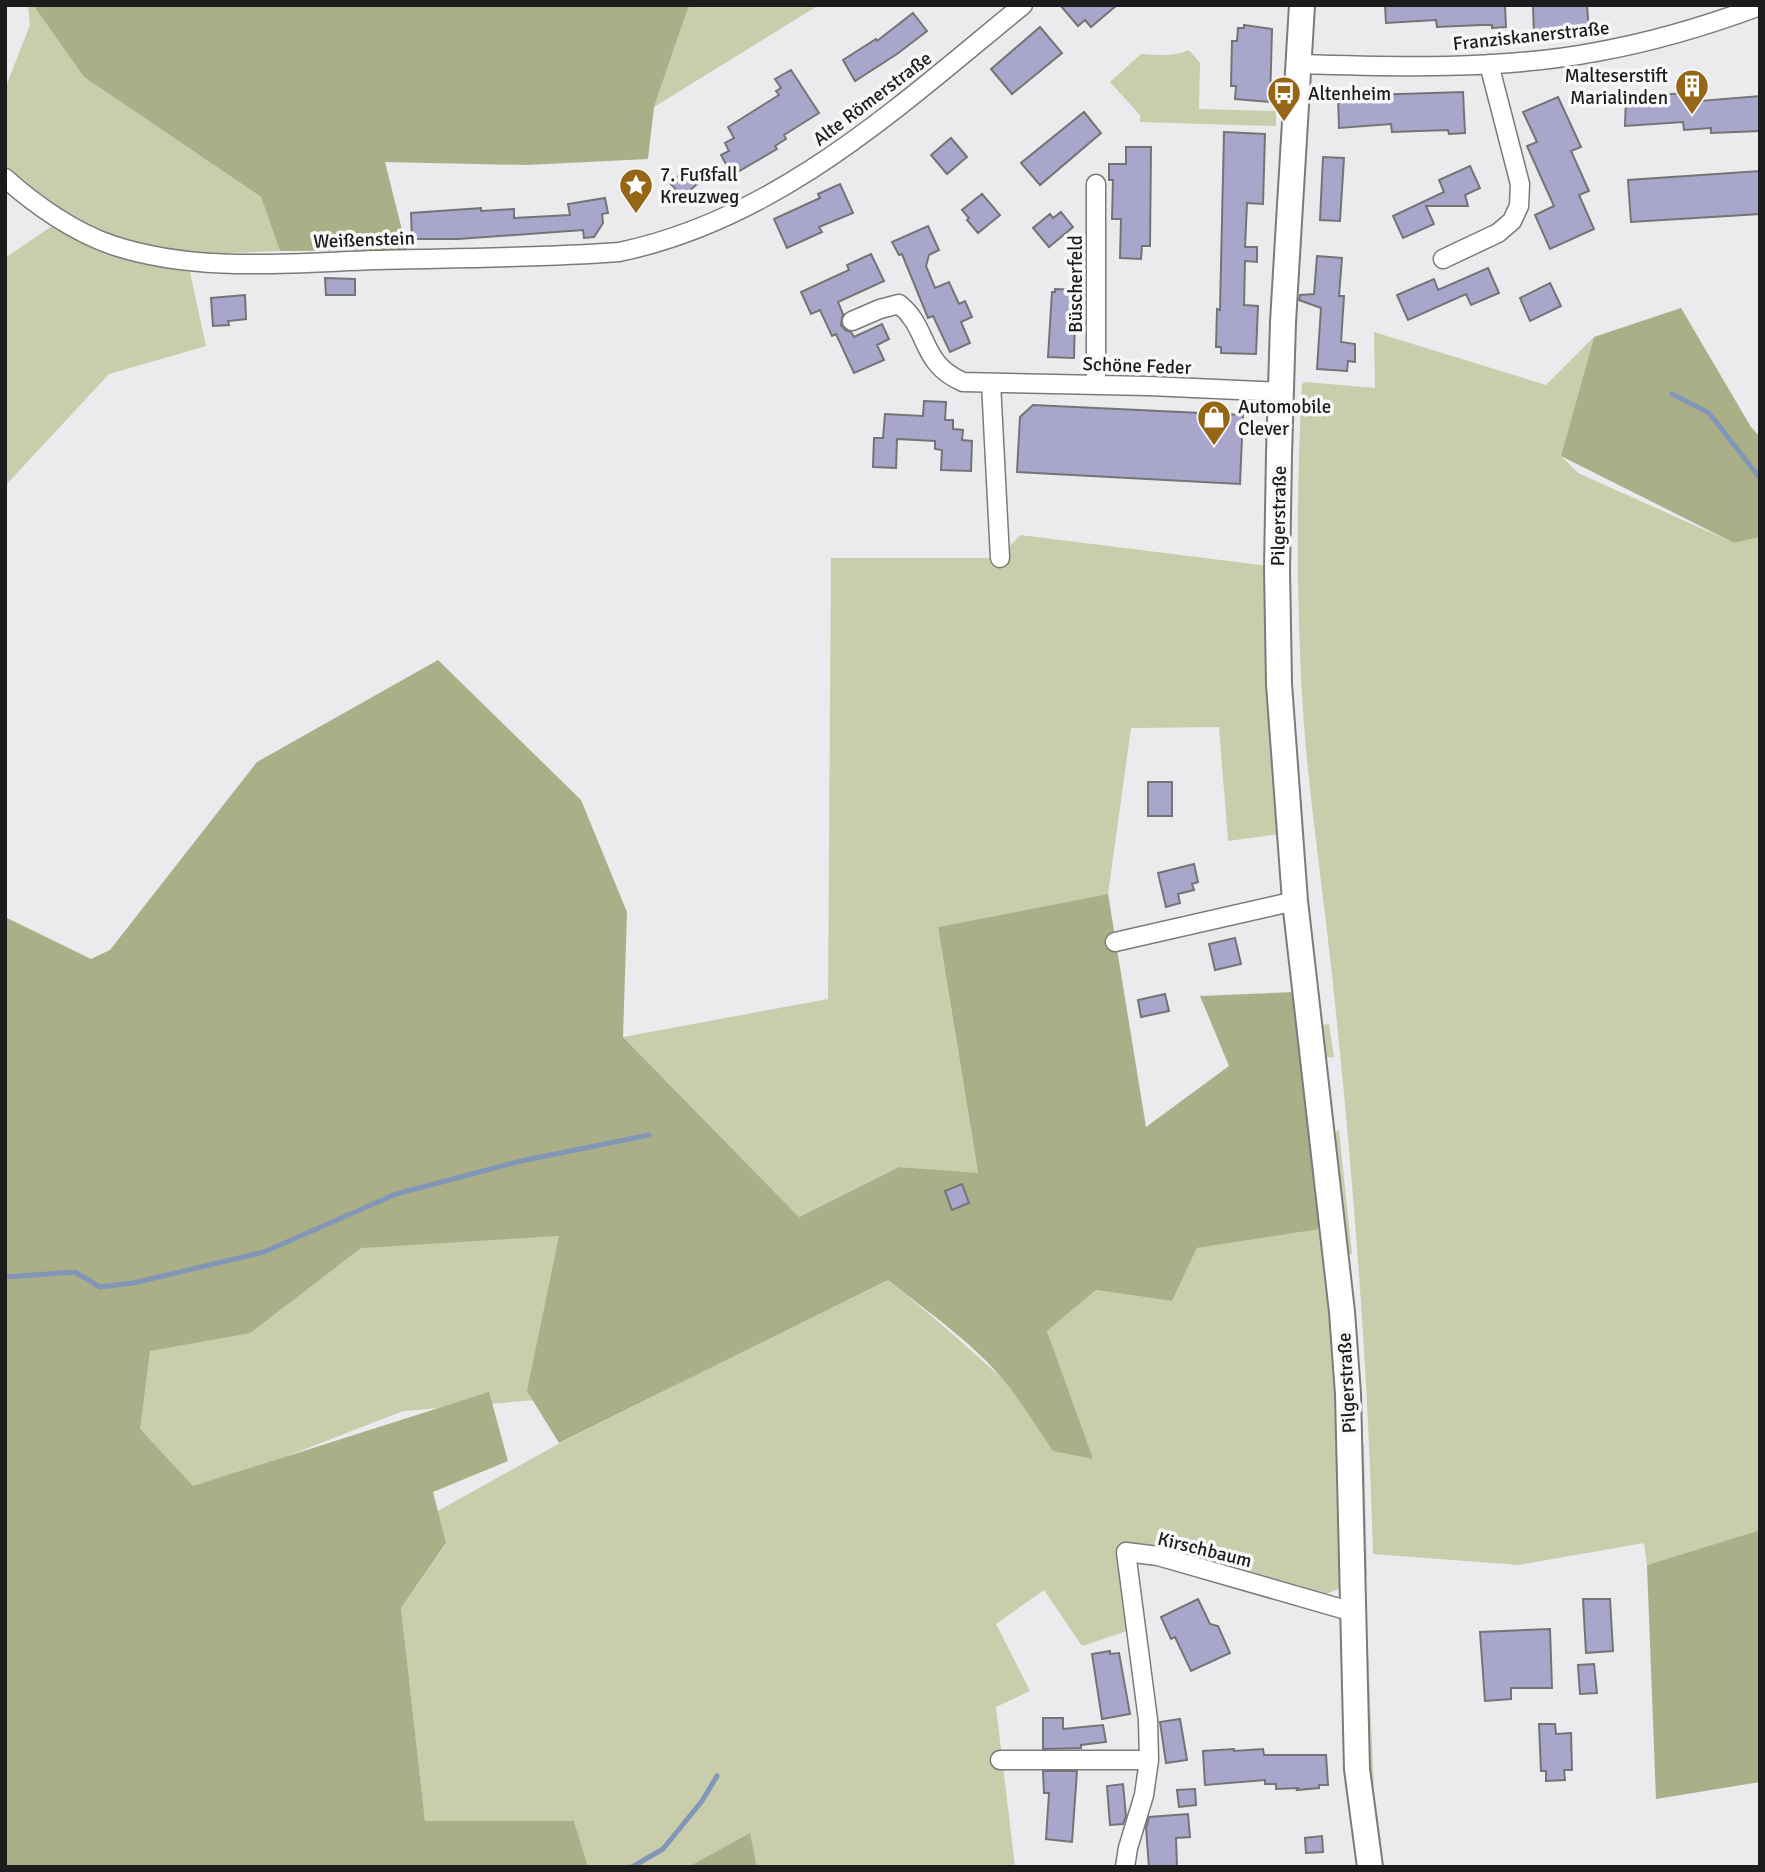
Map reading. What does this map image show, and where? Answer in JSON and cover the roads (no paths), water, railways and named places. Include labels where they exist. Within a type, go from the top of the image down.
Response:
[{"type":"main road","name":"Pilgerstraße","points":[[1302,5],[1283,322],[1277,569],[1279,684],[1295,901],[1342,1312],[1348,1394],[1357,1769],[1370,1867]]},
{"type":"street","name":"Alte Römerstraße","points":[[738,211],[843,150],[1023,5]]},
{"type":"street","name":"Franziskanerstraße","points":[[1299,64],[1489,64],[1594,53],[1658,40],[1760,6]]},
{"type":"street","points":[[1443,258],[1498,233],[1512,221],[1518,206],[1520,184],[1489,64]]},
{"type":"street","name":"Weißenstein","points":[[5,178],[59,218],[111,245],[163,258],[230,263],[619,252],[667,241],[738,211]]},
{"type":"street","name":"Büscherfeld","points":[[1096,184],[1096,385]]},
{"type":"street","name":"Schöne Feder","points":[[852,321],[899,304],[911,314],[936,364],[948,376],[963,382],[1281,392]]},
{"type":"street","points":[[991,383],[1000,558]]},
{"type":"street","points":[[1115,942],[1295,901]]},
{"type":"street","name":"Kirschbaum","points":[[1125,1867],[1144,1795],[1149,1760],[1148,1720],[1126,1552],[1157,1556],[1353,1612]]},
{"type":"street","points":[[1000,1760],[1149,1760]]},
{"type":"waterway","points":[[1672,394],[1709,413],[1760,478]]},
{"type":"waterway","points":[[5,1277],[75,1272],[100,1287],[133,1283],[264,1252],[396,1194],[521,1161],[649,1135]]},
{"type":"waterway","points":[[632,1867],[663,1849],[702,1801],[717,1776]]},
{"type":"place","name":"Malteserstift Marialinden","points":[[1692,116]]},
{"type":"place","name":"Altenheim","points":[[1284,123]]},
{"type":"place","name":"7. Fußfall Kreuzweg","points":[[636,215]]},
{"type":"place","name":"Automobile Clever","points":[[1214,447]]}]
